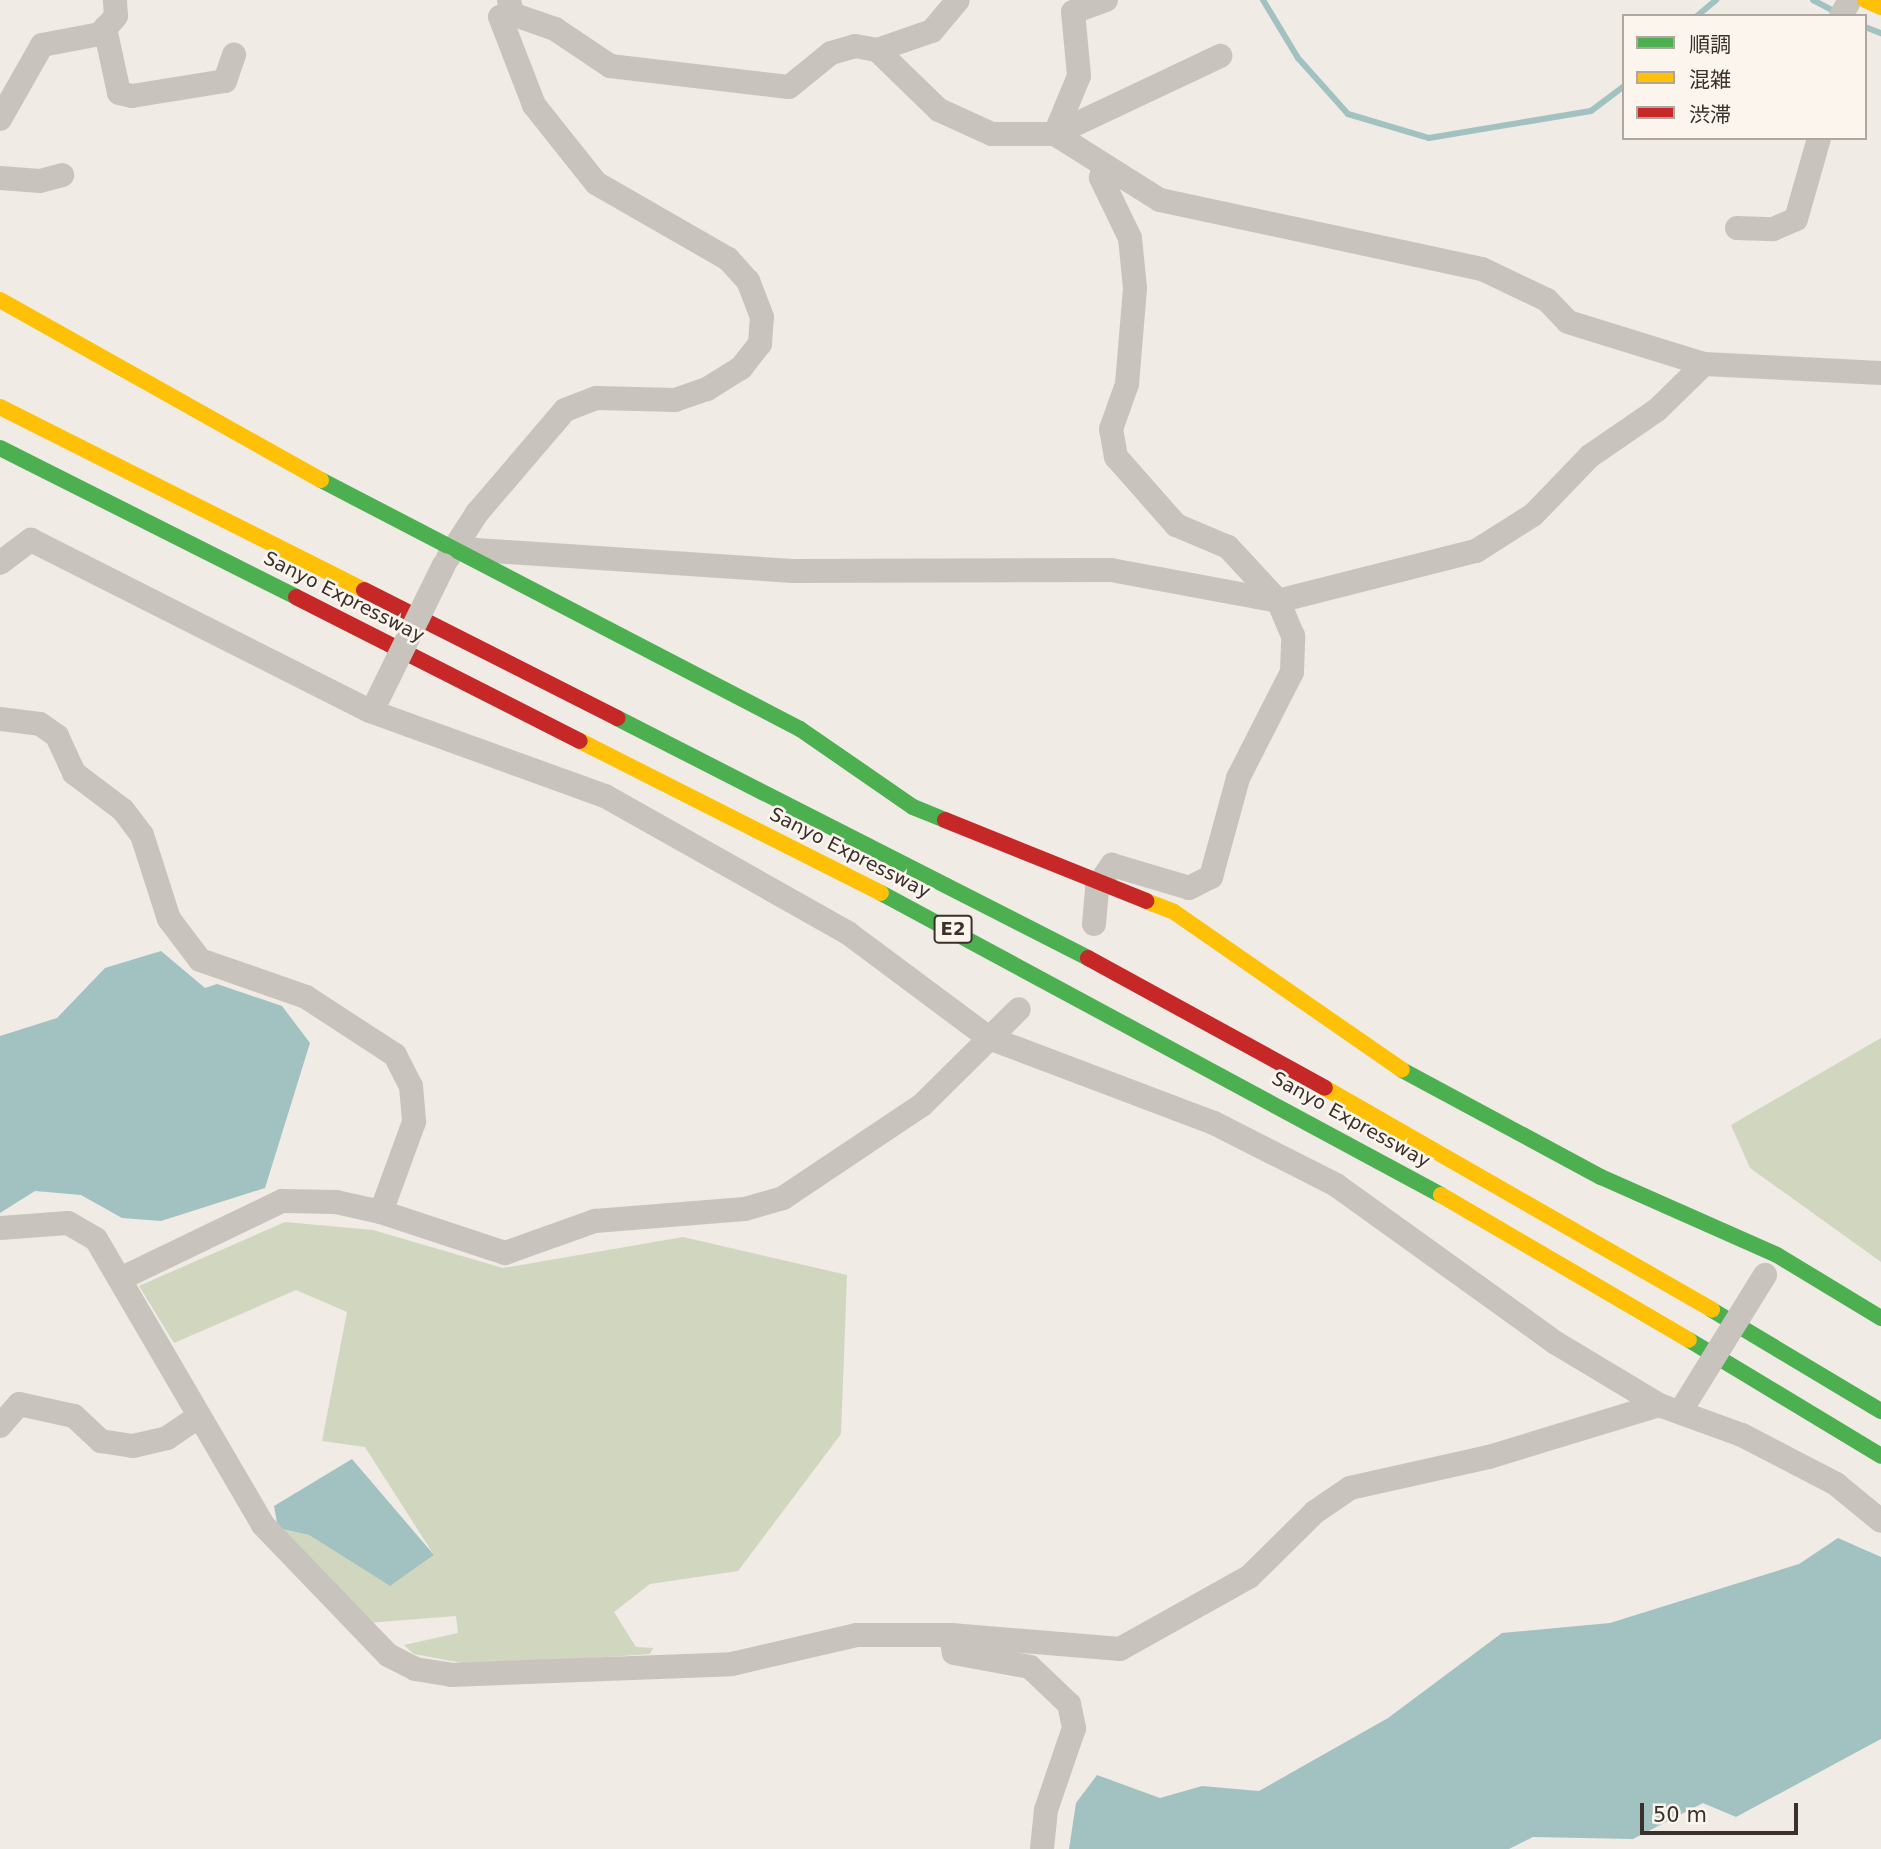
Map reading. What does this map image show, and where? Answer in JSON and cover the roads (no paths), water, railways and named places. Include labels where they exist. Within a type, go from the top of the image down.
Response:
[{"type":"main road","points":[[1865,0],[1881,7]]},
{"type":"main road","points":[[0,300],[449,557],[800,729],[913,807],[1097,887],[1174,912],[1429,1089],[1771,1265],[1881,1318]]},
{"type":"main road","name":"Sanyo Expressway","points":[[0,407],[1032,927],[1521,1196],[1881,1411]]},
{"type":"main road","name":"Sanyo Expressway","points":[[0,448],[1014,960],[1528,1243],[1881,1455]]},
{"type":"street","points":[[0,119],[42,45],[105,28],[116,16],[115,0]]},
{"type":"street","points":[[374,705],[449,557],[477,513],[565,410],[597,398],[675,400],[707,389],[741,368],[760,344],[762,317],[748,281],[728,259],[596,183],[534,105],[500,17],[511,7],[555,29],[610,66],[789,87],[831,53],[855,46],[877,50],[932,31],[958,0]]},
{"type":"street","points":[[1055,134],[1079,76],[1073,12],[1106,0]]},
{"type":"street","points":[[105,28],[119,93],[132,96],[225,81],[234,55]]},
{"type":"street","points":[[877,50],[939,110],[992,134],[1055,134],[1220,56]]},
{"type":"street","points":[[1055,134],[1160,200],[1482,269],[1547,300],[1569,322],[1704,364],[1881,373]]},
{"type":"street","points":[[1737,228],[1773,229],[1796,219],[1818,140]]},
{"type":"street","points":[[1094,924],[1097,887],[1112,865],[1189,888],[1211,877],[1238,778],[1292,672],[1293,636],[1278,601],[1228,547],[1176,525],[1116,457],[1111,429],[1127,384],[1135,288],[1130,238],[1101,178],[1104,165]]},
{"type":"street","points":[[0,178],[40,181],[62,175]]},
{"type":"street","points":[[449,557],[792,571],[1111,570],[1278,601],[1476,551],[1533,515],[1590,456],[1657,410],[1704,364]]},
{"type":"street","points":[[0,563],[31,540],[374,705],[628,808],[848,933],[989,1038],[1214,1123],[1336,1185],[1472,1286],[1675,1407],[1836,1484],[1881,1521]]},
{"type":"street","points":[[0,719],[40,724],[57,736],[74,773],[123,810],[142,835],[169,919],[200,960],[306,997],[395,1055],[411,1086],[414,1122],[381,1212]]},
{"type":"street","points":[[122,1278],[282,1201],[336,1202],[381,1212],[505,1253],[595,1221],[745,1209],[783,1198],[922,1105],[1019,1010]]},
{"type":"street","points":[[0,1228],[68,1223],[96,1240],[122,1278],[198,1417],[263,1525],[388,1655],[415,1669],[451,1675],[732,1664],[857,1634],[951,1635],[1120,1649],[1248,1577],[1350,1488],[1489,1457],[1675,1407],[1771,1265]]},
{"type":"street","points":[[0,1426],[19,1404],[74,1416],[101,1441],[133,1446],[167,1438],[198,1417]]},
{"type":"street","points":[[951,1635],[954,1653],[1030,1667],[1069,1704],[1074,1728],[1046,1810],[1042,1849]]},
{"type":"water","points":[[161,951],[205,988],[217,984],[282,1006],[310,1043],[265,1188],[161,1221],[122,1218],[81,1195],[35,1191],[0,1213],[0,1036],[57,1018],[105,968]]},
{"type":"water","points":[[352,1459],[434,1555],[390,1586],[309,1535],[278,1528],[274,1506]]},
{"type":"water","points":[[1838,1538],[1881,1557],[1881,1739],[1736,1817],[1703,1803],[1633,1839],[1533,1837],[1509,1849],[1069,1849],[1076,1803],[1097,1775],[1160,1798],[1202,1786],[1259,1791],[1388,1718],[1502,1633],[1610,1623],[1799,1564]]},
{"type":"waterway","points":[[1263,0],[1298,58],[1348,114],[1429,138],[1591,111],[1622,88]]},
{"type":"waterway","points":[[1699,14],[1716,0]]},
{"type":"waterway","points":[[1813,0],[1836,12]]},
{"type":"waterway","points":[[1867,28],[1881,33]]}]
